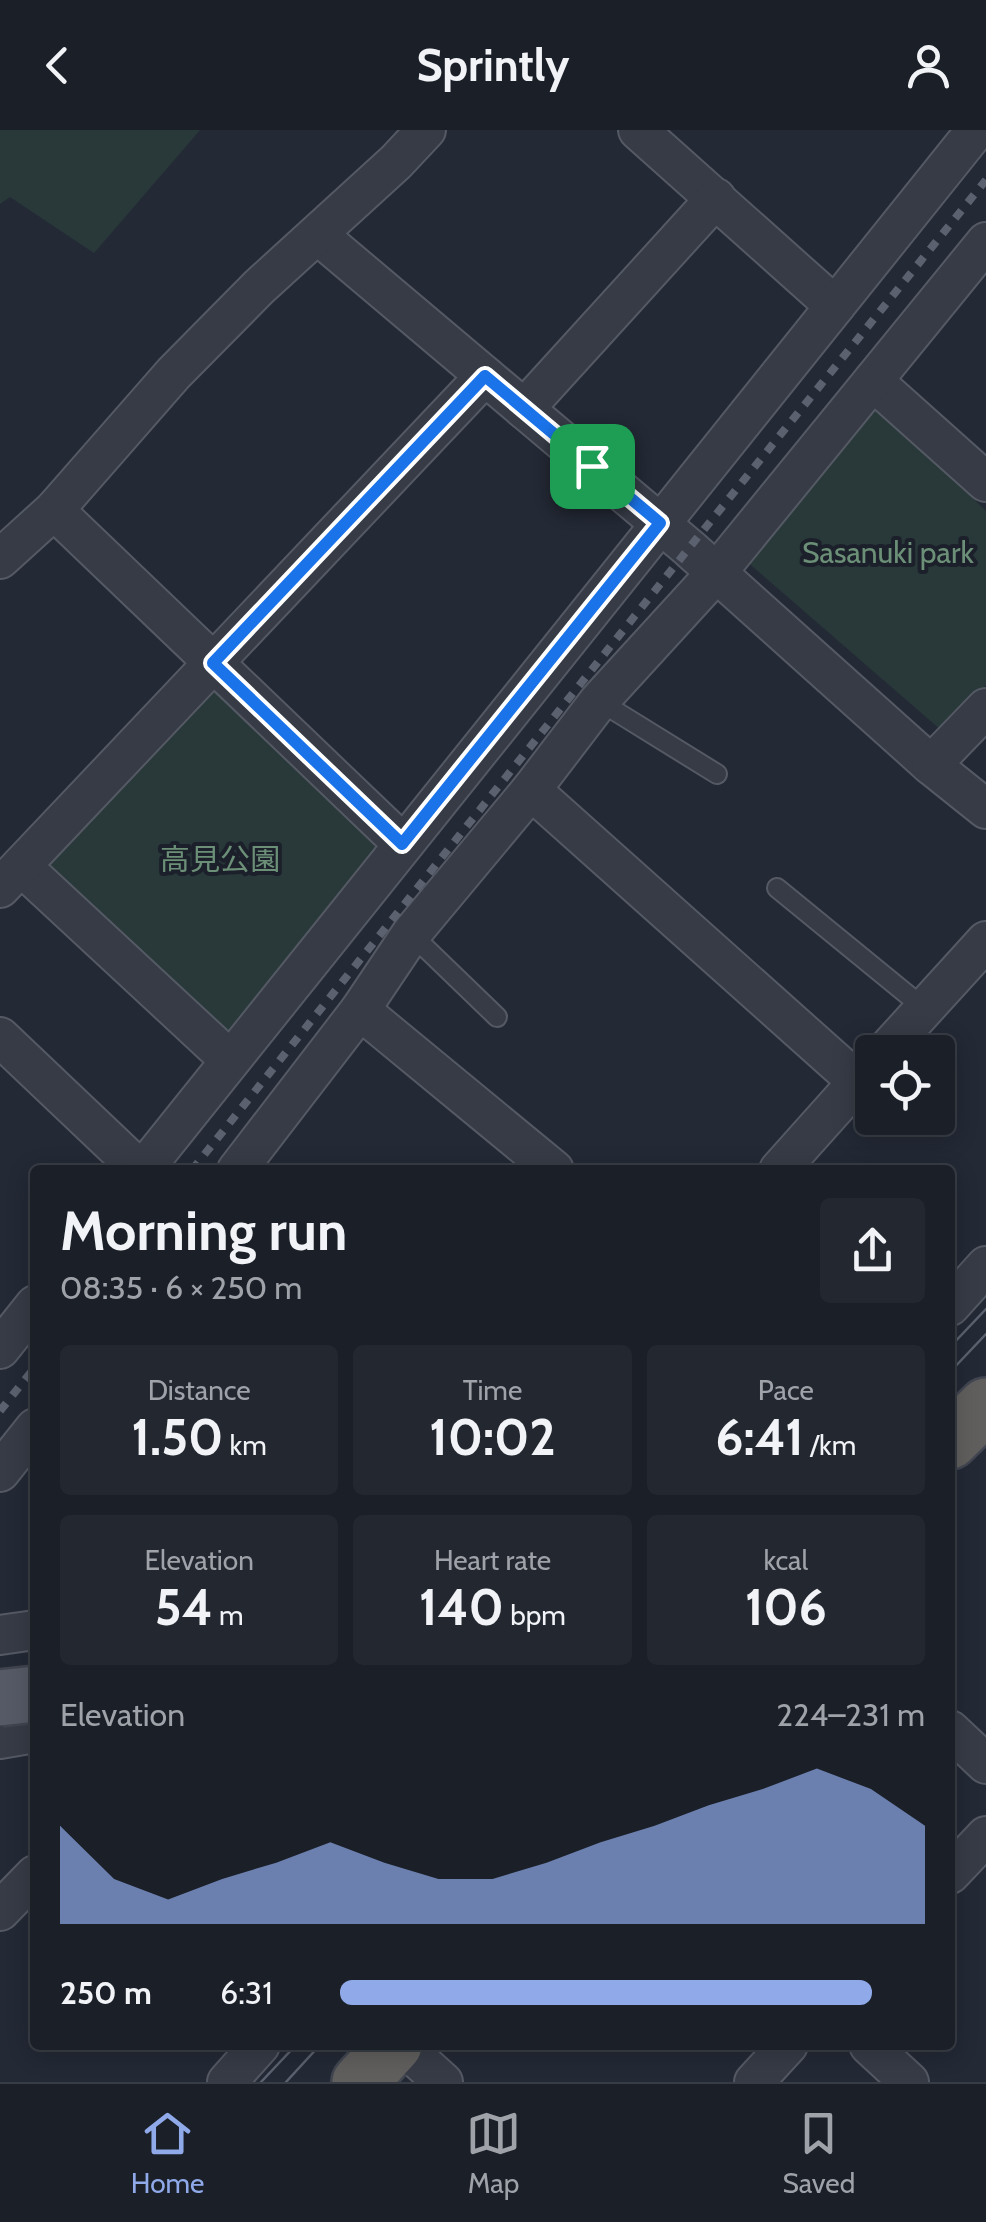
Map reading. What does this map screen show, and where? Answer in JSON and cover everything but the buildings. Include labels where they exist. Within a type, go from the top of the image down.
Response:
[{"type":"highway","points":[[955,1437],[986,1406]]},
{"type":"highway","points":[[360,2082],[389,2050]]},
{"type":"main road","points":[[0,1698],[30,1695]]},
{"type":"street","points":[[0,559],[54,510],[174,373],[259,286],[318,235],[426,130]]},
{"type":"street","points":[[638,130],[835,306]]},
{"type":"street","points":[[145,1165],[976,130]]},
{"type":"street","points":[[524,409],[716,198]]},
{"type":"street","points":[[318,235],[660,523],[931,765],[986,809]]},
{"type":"street","points":[[240,1165],[360,1010],[412,934],[599,700],[717,572],[986,242]]},
{"type":"street","points":[[230,1060],[10,877],[485,376]]},
{"type":"street","points":[[873,382],[986,482]]},
{"type":"street","points":[[54,510],[402,844]]},
{"type":"street","points":[[931,765],[986,708]]},
{"type":"street","points":[[530,790],[855,1066]]},
{"type":"street","points":[[901,1035],[986,941]]},
{"type":"street","points":[[360,1010],[548,1165]]},
{"type":"street","points":[[0,1037],[136,1165]]},
{"type":"street","points":[[785,1165],[855,1085]]},
{"type":"street","points":[[955,1300],[986,1266]]},
{"type":"street","points":[[0,1349],[30,1311]]},
{"type":"street","points":[[0,1472],[30,1434]]},
{"type":"street","points":[[0,1634],[30,1631]]},
{"type":"street","points":[[0,1698],[30,1713]]},
{"type":"street","points":[[0,1739],[30,1734]]},
{"type":"street","points":[[955,1735],[986,1764]]},
{"type":"street","points":[[955,1869],[986,1836]]},
{"type":"street","points":[[0,1911],[30,1880]]},
{"type":"street","points":[[227,2082],[256,2050]]},
{"type":"street","points":[[408,2050],[443,2082]]},
{"type":"street","points":[[754,2082],[783,2050]]},
{"type":"street","points":[[875,2050],[909,2082]]},
{"type":"lane","points":[[599,700],[717,774]]},
{"type":"lane","points":[[777,888],[925,1009]]},
{"type":"lane","points":[[412,934],[497,1017]]},
{"type":"green space","points":[[0,130],[200,130],[94,253],[10,197],[0,204]]},
{"type":"green space","name":"Sasanuki park","points":[[878,406],[986,511],[986,685],[949,737],[745,560]]},
{"type":"green space","name":"高見公園","points":[[213,690],[226,691],[383,838],[384,855],[242,1033],[211,1037],[43,879],[43,860]]},
{"type":"tram line","points":[[955,1342],[986,1309]]},
{"type":"tram line","points":[[955,1367],[986,1334]]},
{"type":"tram line","points":[[261,2082],[291,2050]]},
{"type":"tram line","points":[[286,2082],[315,2050]]},
{"type":"railway","points":[[196,1165],[986,180]]},
{"type":"railway","points":[[0,1411],[30,1373]]},
{"type":"route","points":[[485,376],[592,466],[660,523],[402,844],[213,663],[485,376]]}]
